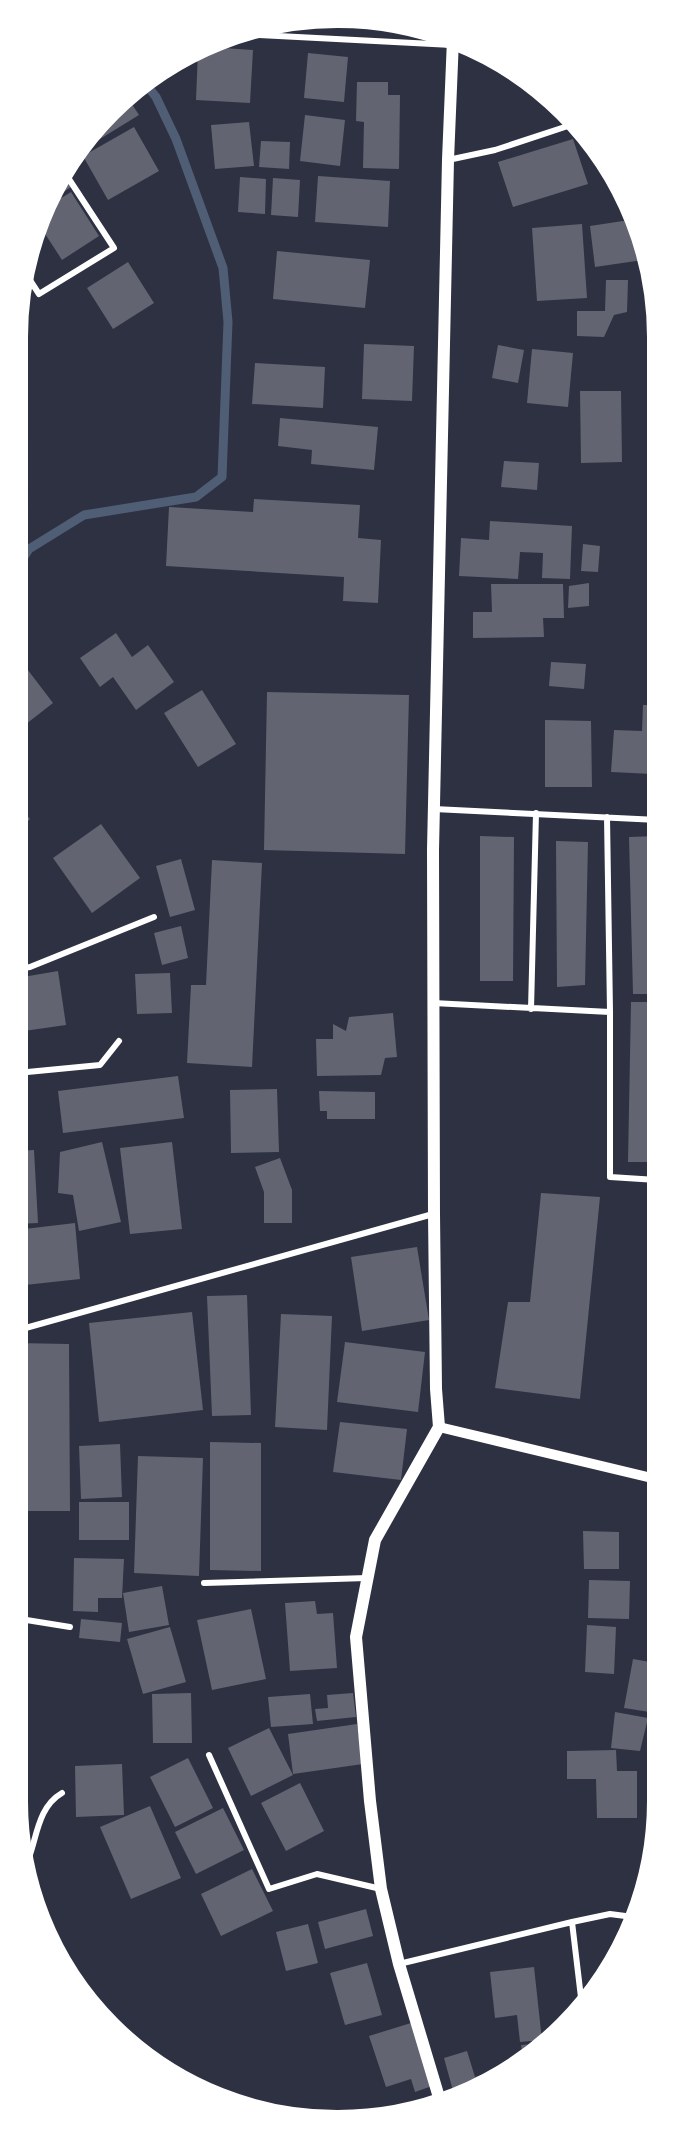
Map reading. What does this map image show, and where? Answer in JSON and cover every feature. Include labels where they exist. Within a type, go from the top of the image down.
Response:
[{"type":"main road","points":[[439,2097],[399,1964],[381,1889],[370,1802],[356,1637],[375,1540],[439,1427],[436,1389],[434,1214],[434,808],[452,46]]},
{"type":"street","points":[[257,35],[439,42]]},
{"type":"street","points":[[448,160],[495,150],[568,126]]},
{"type":"street","points":[[30,279],[39,294],[114,248],[68,178]]},
{"type":"street","points":[[434,808],[651,820]]},
{"type":"street","points":[[531,1009],[536,813]]},
{"type":"street","points":[[607,817],[610,1177],[651,1180]]},
{"type":"street","points":[[24,968],[154,917]]},
{"type":"street","points":[[433,1003],[610,1012]]},
{"type":"street","points":[[24,1072],[100,1065],[118,1041]]},
{"type":"street","points":[[24,1328],[434,1214]]},
{"type":"street","points":[[439,1427],[651,1478]]},
{"type":"street","points":[[204,1583],[367,1578]]},
{"type":"street","points":[[24,1620],[70,1627]]},
{"type":"street","points":[[209,1755],[269,1889],[317,1874],[381,1889]]},
{"type":"street","points":[[29,1854],[36,1828],[54,1798],[62,1793]]},
{"type":"street","points":[[399,1964],[610,1914],[628,1916]]},
{"type":"street","points":[[572,1922],[581,1997]]},
{"type":"building","points":[[219,48],[253,50],[250,103],[196,100],[198,57]]},
{"type":"building","points":[[308,53],[348,57],[344,102],[304,98]]},
{"type":"building","points":[[357,82],[388,82],[388,95],[400,95],[399,169],[363,168],[364,122],[356,121]]},
{"type":"building","points":[[131,102],[139,115],[100,139],[98,136],[102,131]]},
{"type":"building","points":[[305,115],[345,120],[340,166],[300,161]]},
{"type":"building","points":[[249,122],[254,166],[215,169],[211,125]]},
{"type":"building","points":[[134,127],[159,171],[108,200],[83,156]]},
{"type":"building","points":[[573,139],[588,184],[513,207],[498,162]]},
{"type":"building","points":[[261,141],[290,142],[289,169],[259,167]]},
{"type":"building","points":[[318,176],[390,181],[388,227],[315,222]]},
{"type":"building","points":[[240,177],[266,179],[265,214],[238,212]]},
{"type":"building","points":[[273,178],[300,180],[298,217],[271,215]]},
{"type":"building","points":[[67,180],[71,187],[58,196]]},
{"type":"building","points":[[71,192],[99,236],[62,260],[43,231],[55,202]]},
{"type":"building","points":[[628,220],[641,260],[595,267],[590,226]]},
{"type":"building","points":[[582,224],[587,298],[537,301],[532,228]]},
{"type":"building","points":[[277,251],[370,260],[365,308],[273,299]]},
{"type":"building","points":[[128,262],[154,303],[113,329],[87,288]]},
{"type":"building","points":[[606,280],[628,280],[627,312],[614,315],[604,337],[577,336],[577,311],[605,311]]},
{"type":"building","points":[[364,344],[414,346],[412,401],[362,399]]},
{"type":"building","points":[[498,345],[524,350],[518,383],[492,378]]},
{"type":"building","points":[[532,349],[573,353],[568,407],[527,403]]},
{"type":"building","points":[[255,363],[325,367],[323,408],[252,404]]},
{"type":"building","points":[[580,391],[621,391],[622,462],[581,463]]},
{"type":"building","points":[[280,418],[378,427],[374,470],[311,464],[312,450],[278,446]]},
{"type":"building","points":[[504,461],[539,463],[537,490],[501,487]]},
{"type":"building","points":[[254,499],[360,505],[358,538],[381,540],[378,603],[343,601],[344,577],[166,566],[169,507],[253,512]]},
{"type":"building","points":[[490,521],[572,526],[570,579],[542,578],[543,553],[520,552],[518,579],[459,576],[461,538],[489,540]]},
{"type":"building","points":[[583,544],[600,546],[598,572],[581,571]]},
{"type":"building","points":[[589,583],[589,606],[568,608],[569,586]]},
{"type":"building","points":[[491,584],[563,584],[564,618],[543,618],[544,637],[473,638],[473,612],[492,612]]},
{"type":"building","points":[[116,633],[132,657],[148,645],[174,682],[136,710],[113,677],[100,687],[80,658]]},
{"type":"building","points":[[551,662],[586,664],[584,689],[549,686]]},
{"type":"building","points":[[24,665],[53,703],[24,726]]},
{"type":"building","points":[[202,690],[236,744],[198,767],[164,713]]},
{"type":"building","points":[[267,692],[409,695],[405,854],[264,850]]},
{"type":"building","points":[[643,705],[651,705],[651,774],[611,772],[614,730],[642,731]]},
{"type":"building","points":[[545,720],[591,721],[592,787],[545,787]]},
{"type":"building","points":[[24,812],[30,819],[24,825]]},
{"type":"building","points":[[101,824],[140,878],[92,913],[53,858]]},
{"type":"building","points":[[480,836],[514,837],[513,981],[480,981]]},
{"type":"building","points":[[651,836],[651,994],[633,994],[629,837]]},
{"type":"building","points":[[556,841],[588,842],[585,985],[557,987]]},
{"type":"building","points":[[181,859],[195,910],[170,917],[156,866]]},
{"type":"building","points":[[212,860],[262,863],[252,1067],[187,1063],[191,985],[206,985]]},
{"type":"building","points":[[181,926],[188,958],[162,965],[154,933]]},
{"type":"building","points":[[58,971],[66,1025],[24,1031],[24,977]]},
{"type":"building","points":[[170,973],[172,1013],[137,1014],[135,974]]},
{"type":"building","points":[[631,1002],[651,1002],[651,1162],[628,1162]]},
{"type":"building","points":[[393,1013],[397,1057],[385,1058],[381,1075],[317,1076],[316,1039],[333,1039],[333,1024],[346,1031],[349,1017]]},
{"type":"building","points":[[178,1076],[184,1118],[63,1133],[58,1091]]},
{"type":"building","points":[[277,1089],[279,1152],[231,1153],[230,1090]]},
{"type":"building","points":[[319,1091],[375,1092],[375,1119],[327,1119],[327,1111],[320,1111]]},
{"type":"building","points":[[102,1142],[121,1222],[79,1231],[73,1195],[58,1193],[60,1152]]},
{"type":"building","points":[[172,1142],[182,1229],[130,1234],[120,1148]]},
{"type":"building","points":[[34,1150],[38,1223],[24,1224],[24,1151]]},
{"type":"building","points":[[280,1158],[292,1190],[292,1223],[264,1223],[264,1192],[255,1167]]},
{"type":"building","points":[[541,1193],[600,1197],[580,1399],[495,1388],[508,1302],[530,1302]]},
{"type":"building","points":[[75,1223],[80,1279],[24,1285],[24,1229]]},
{"type":"building","points":[[417,1247],[429,1320],[362,1331],[351,1257]]},
{"type":"building","points":[[247,1295],[251,1415],[212,1416],[207,1296]]},
{"type":"building","points":[[192,1312],[203,1410],[99,1422],[89,1323]]},
{"type":"building","points":[[281,1314],[332,1316],[327,1430],[275,1427]]},
{"type":"building","points":[[345,1342],[425,1352],[418,1412],[337,1402]]},
{"type":"building","points":[[24,1343],[69,1344],[70,1511],[24,1511]]},
{"type":"building","points":[[340,1422],[407,1429],[401,1480],[333,1472]]},
{"type":"building","points":[[210,1442],[261,1443],[261,1571],[210,1570]]},
{"type":"building","points":[[120,1444],[122,1497],[81,1499],[79,1446]]},
{"type":"building","points":[[138,1456],[203,1458],[199,1576],[134,1573]]},
{"type":"building","points":[[79,1502],[129,1502],[129,1540],[79,1540]]},
{"type":"building","points":[[583,1531],[619,1532],[619,1569],[584,1569]]},
{"type":"building","points":[[74,1558],[124,1559],[122,1598],[98,1598],[98,1612],[73,1611]]},
{"type":"building","points":[[589,1580],[630,1581],[629,1619],[588,1618]]},
{"type":"building","points":[[162,1586],[169,1625],[129,1632],[123,1593]]},
{"type":"building","points":[[315,1601],[317,1614],[333,1613],[337,1668],[290,1671],[285,1603]]},
{"type":"building","points":[[251,1609],[266,1679],[212,1690],[197,1620]]},
{"type":"building","points":[[81,1619],[122,1623],[120,1642],[79,1638]]},
{"type":"building","points":[[587,1625],[616,1627],[614,1674],[585,1672]]},
{"type":"building","points":[[170,1627],[186,1682],[143,1694],[127,1639]]},
{"type":"building","points":[[633,1659],[651,1662],[651,1712],[624,1708]]},
{"type":"building","points":[[191,1693],[192,1743],[153,1743],[152,1694]]},
{"type":"building","points":[[353,1693],[356,1717],[317,1721],[315,1709],[328,1708],[327,1695]]},
{"type":"building","points":[[310,1694],[313,1724],[271,1727],[268,1697]]},
{"type":"building","points":[[615,1712],[648,1718],[640,1751],[611,1748]]},
{"type":"building","points":[[357,1724],[363,1764],[293,1774],[288,1734]]},
{"type":"building","points":[[269,1728],[293,1775],[251,1796],[228,1748]]},
{"type":"building","points":[[616,1750],[617,1771],[637,1771],[637,1818],[597,1818],[596,1779],[567,1779],[567,1751]]},
{"type":"building","points":[[188,1758],[213,1808],[175,1827],[150,1777]]},
{"type":"building","points":[[122,1764],[124,1815],[76,1817],[75,1766]]},
{"type":"building","points":[[300,1783],[324,1831],[286,1851],[261,1803]]},
{"type":"building","points":[[150,1806],[181,1878],[131,1899],[100,1827]]},
{"type":"building","points":[[223,1808],[244,1850],[196,1874],[175,1832]]},
{"type":"building","points":[[252,1869],[273,1911],[221,1936],[201,1894]]},
{"type":"building","points":[[366,1909],[373,1936],[325,1949],[318,1922]]},
{"type":"building","points":[[308,1924],[318,1963],[286,1971],[276,1932]]},
{"type":"building","points":[[367,1963],[382,2015],[345,2025],[330,1973]]},
{"type":"building","points":[[534,1967],[542,2038],[539,2040],[520,2042],[517,2015],[495,2018],[490,1972]]},
{"type":"building","points":[[411,2023],[432,2086],[415,2092],[411,2079],[386,2087],[369,2036]]},
{"type":"building","points":[[534,2044],[522,2053],[521,2045]]},
{"type":"building","points":[[467,2051],[475,2077],[485,2074],[486,2077],[453,2091],[444,2058]]},
{"type":"waterway","points":[[24,556],[29,549],[84,515],[196,497],[222,477],[228,322],[223,268],[176,139],[156,97],[149,88]]}]
